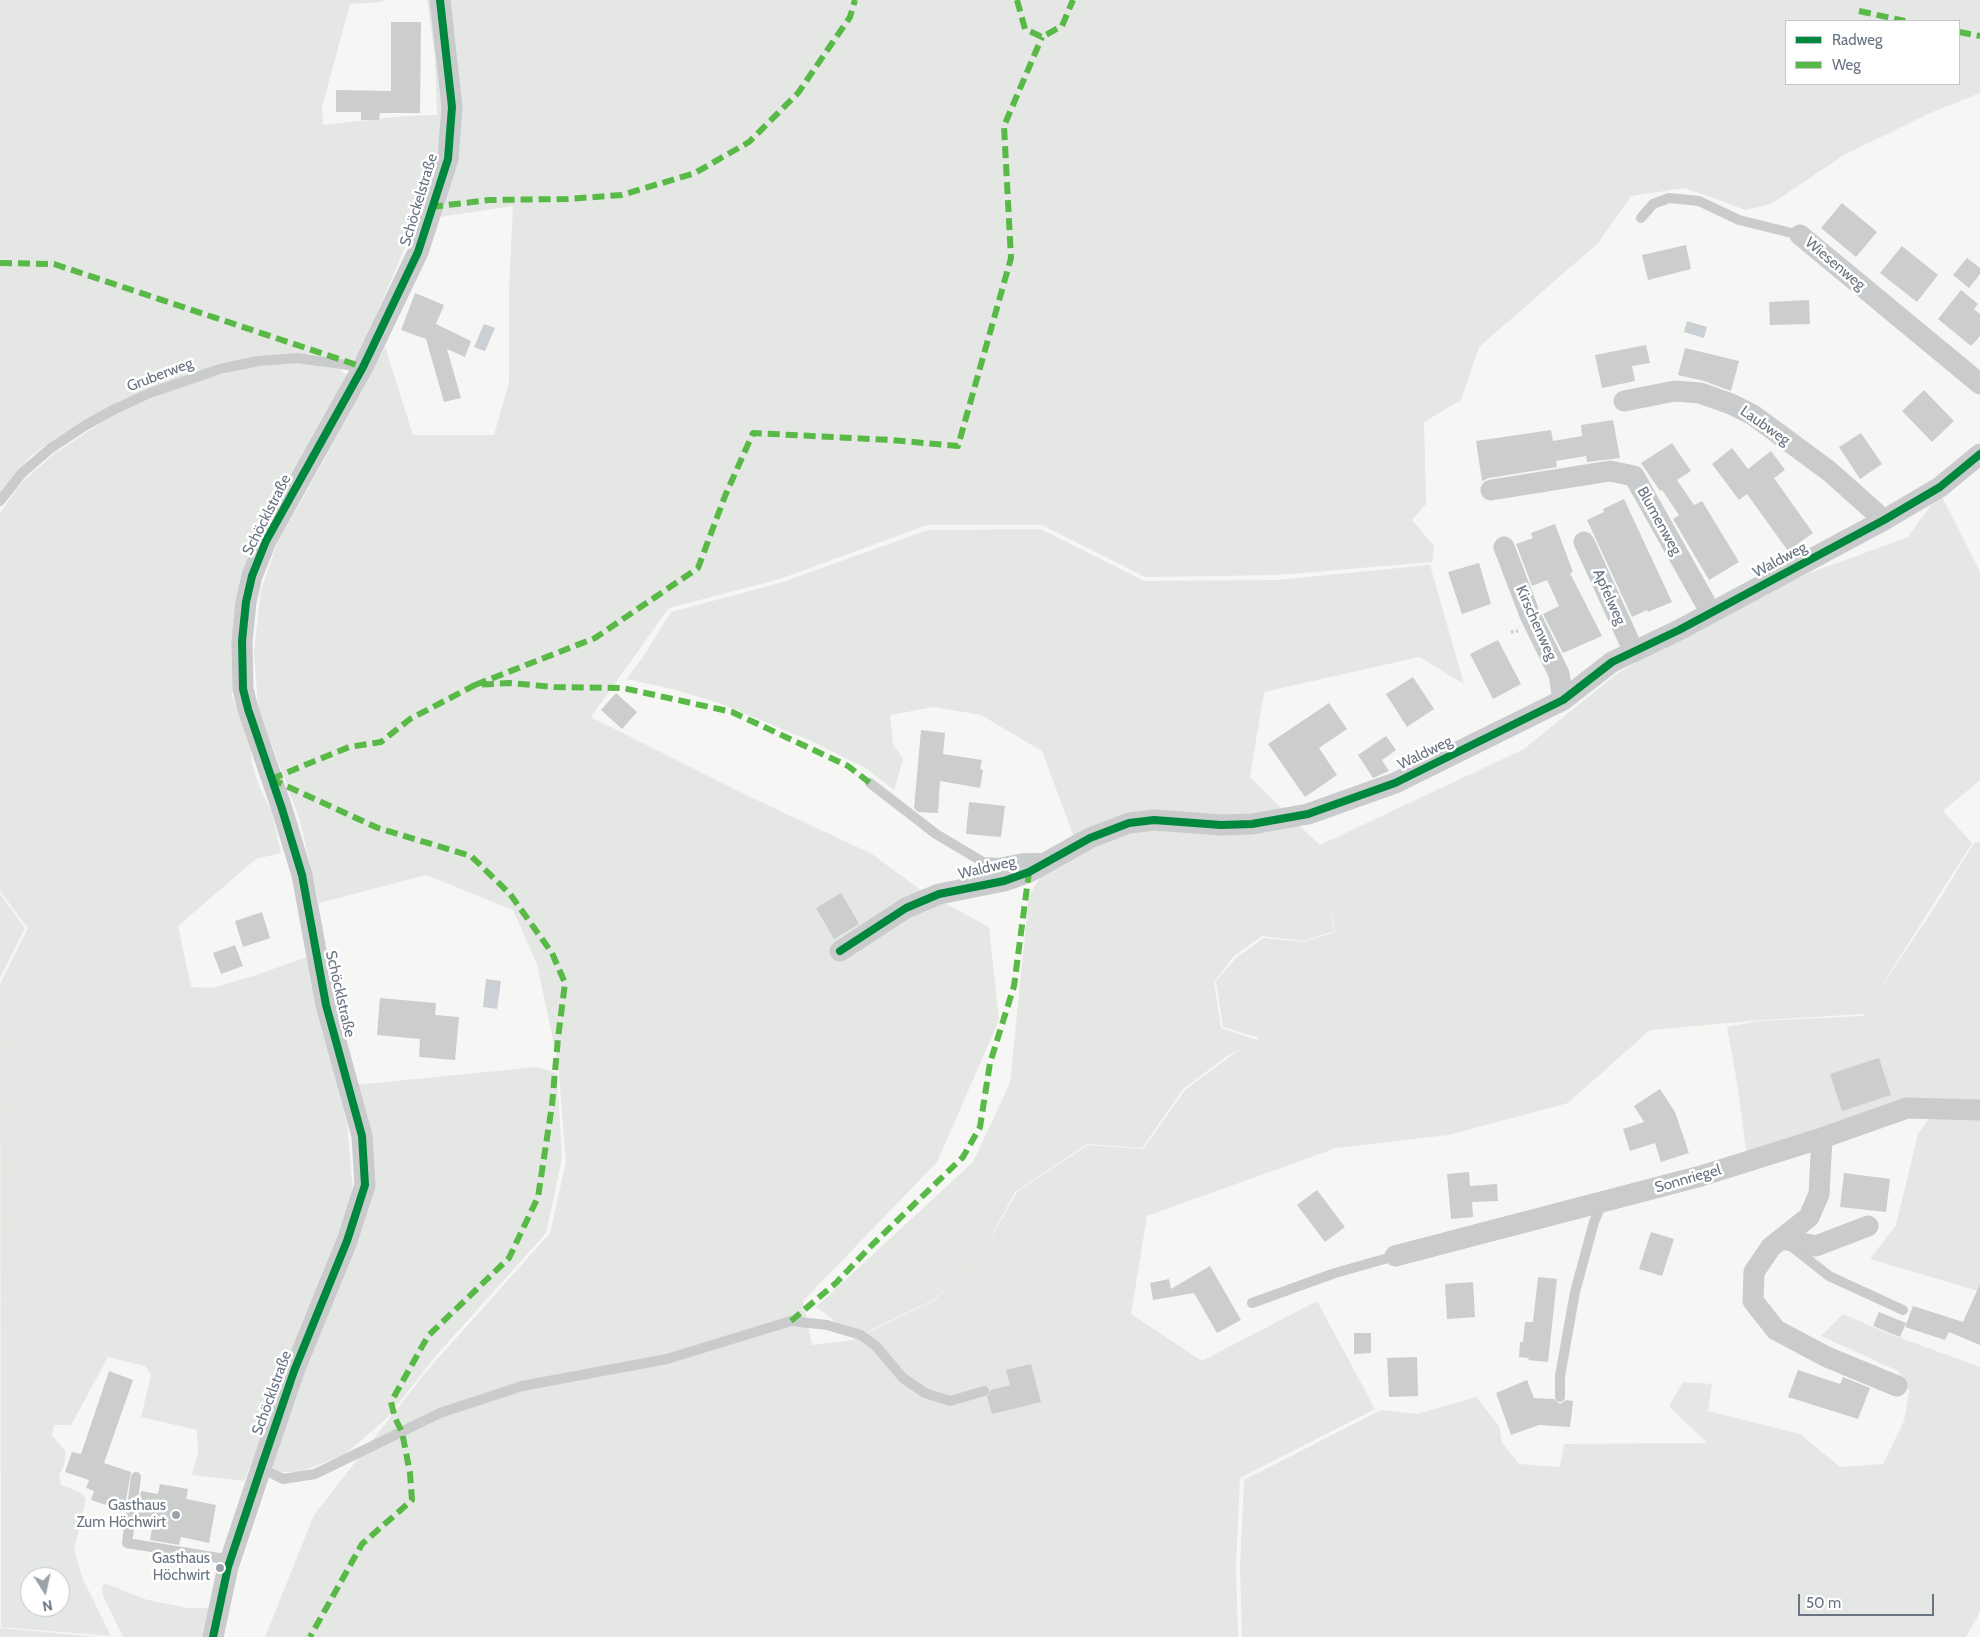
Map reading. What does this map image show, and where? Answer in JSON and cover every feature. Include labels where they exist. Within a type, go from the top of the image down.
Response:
[{"type":"street","name":"Schöckelstraße","points":[[363,367],[418,252],[448,159],[452,107],[440,0]]},
{"type":"street","name":"Wiesenweg","points":[[1800,234],[1980,384]]},
{"type":"street","name":"Schöcklstraße","points":[[212,1637],[231,1560],[294,1370],[347,1241],[365,1184],[362,1136],[326,1005],[302,875],[243,689],[242,641],[246,602],[252,576],[266,541],[363,367]]},
{"type":"street","name":"Laubweg","points":[[1624,401],[1675,391],[1700,393],[1731,404],[1753,415],[1829,471],[1884,520]]},
{"type":"street","name":"Waldweg","points":[[840,951],[906,908],[947,892],[1004,881],[1029,872],[1090,838],[1129,823],[1154,820],[1221,825],[1252,824],[1308,814],[1395,783],[1563,700],[1612,662],[1711,613],[1884,520],[1940,487],[1980,454]]},
{"type":"street","name":"Blumenweg","points":[[1491,490],[1610,471],[1634,476],[1711,613]]},
{"type":"street","name":"Apfelweg","points":[[1584,542],[1634,652]]},
{"type":"street","name":"Kirschenweg","points":[[1504,547],[1530,616],[1559,674],[1563,700]]},
{"type":"street","name":"Sonnriegel","points":[[1395,1256],[1701,1176],[1822,1138],[1907,1108],[1980,1110]]},
{"type":"street","points":[[1822,1138],[1819,1194],[1809,1217],[1771,1247],[1754,1272],[1752,1301],[1776,1330],[1827,1357],[1897,1386]]},
{"type":"street","points":[[1782,1239],[1816,1246],[1868,1226]]},
{"type":"lane","name":"Wiesenweg","points":[[1641,218],[1653,204],[1669,198],[1699,201],[1739,220],[1800,234]]},
{"type":"lane","name":"Gruberweg","points":[[0,501],[22,473],[51,448],[86,425],[150,393],[220,369],[258,361],[297,358],[363,367]]},
{"type":"lane","points":[[870,783],[936,834],[983,862],[999,863],[1024,858],[1054,858]]},
{"type":"lane","points":[[1560,1397],[1560,1376],[1575,1292],[1594,1222],[1602,1203]]},
{"type":"lane","points":[[1782,1239],[1829,1276],[1903,1310]]},
{"type":"lane","points":[[1252,1303],[1335,1273],[1395,1256]]},
{"type":"lane","points":[[261,1468],[283,1480],[315,1474],[440,1413],[522,1386],[667,1359],[791,1321],[827,1325],[861,1335],[876,1346],[903,1378],[925,1393],[950,1401],[984,1391]]},
{"type":"lane","points":[[136,1477],[127,1543],[231,1560]]},
{"type":"shaded area","points":[[0,0],[384,0],[382,2],[350,4],[322,107],[323,125],[406,116],[437,115],[435,57],[427,0],[1980,0],[1980,93],[1930,113],[1844,155],[1771,204],[1746,210],[1685,188],[1631,196],[1598,243],[1479,347],[1461,400],[1424,422],[1426,504],[1412,520],[1434,546],[1432,562],[1277,575],[1145,577],[1042,525],[927,525],[780,579],[669,608],[591,717],[746,795],[872,854],[922,891],[989,927],[999,1020],[937,1162],[803,1301],[812,1345],[853,1340],[935,1300],[979,1258],[935,1299],[867,1332],[840,1325],[816,1307],[973,1162],[1010,1083],[1029,896],[1041,876],[1067,856],[1134,827],[1297,824],[1320,845],[1524,749],[1618,673],[1659,649],[1791,580],[1908,537],[1940,493],[1980,572],[1980,780],[1943,811],[1972,843],[1875,996],[1935,907],[1974,843],[1980,842],[1980,1106],[1929,1101],[1747,1157],[1737,1082],[1727,1027],[1759,1021],[1863,1016],[1864,1014],[1761,1020],[1650,1030],[1568,1103],[1448,1135],[1336,1148],[1147,1216],[1131,1314],[1202,1361],[1317,1301],[1375,1409],[1240,1478],[1236,1566],[1238,1637],[265,1637],[314,1515],[425,1373],[550,1233],[566,1162],[558,1063],[537,964],[513,910],[426,875],[319,903],[300,821],[258,707],[254,652],[261,590],[278,541],[385,347],[413,435],[494,435],[509,382],[509,290],[513,206],[439,217],[422,207],[360,353],[353,360],[311,354],[258,358],[121,401],[54,439],[30,457],[0,494]],"holes":[[[1326,884],[1335,932],[1304,942],[1264,938],[1236,958],[1216,981],[1223,1027],[1260,1038],[1257,1040],[1221,1028],[1214,982],[1234,956],[1262,936],[1304,941],[1334,931]],[[1240,1049],[1185,1090],[1143,1149],[1088,1145],[1017,1192],[982,1254],[1015,1192],[1087,1144],[1142,1148],[1183,1089],[1227,1056]]]},
{"type":"shaded area","points":[[1687,321],[1707,327],[1704,338],[1684,332]]},
{"type":"shaded area","points":[[484,324],[495,328],[485,351],[474,347]]},
{"type":"shaded area","points":[[295,362],[339,369],[349,377],[237,618],[232,695],[250,745],[252,764],[259,786],[272,813],[281,853],[256,859],[178,926],[191,987],[212,988],[307,957],[347,1124],[353,1192],[326,1269],[244,1481],[192,1475],[198,1453],[197,1430],[141,1417],[151,1375],[145,1366],[108,1357],[71,1425],[54,1425],[52,1435],[66,1452],[64,1465],[59,1475],[61,1485],[80,1492],[86,1499],[74,1550],[82,1577],[111,1636],[1,1627],[0,984],[28,928],[0,891],[0,513],[21,483],[54,454],[116,413],[186,384],[249,367]]},
{"type":"shaded area","points":[[1041,529],[1144,581],[1277,580],[1430,565],[1464,684],[1419,657],[1264,692],[1250,777],[1288,815],[1191,820],[1075,840],[1042,751],[981,715],[934,707],[890,715],[893,744],[903,759],[894,790],[867,769],[809,740],[719,703],[672,689],[626,679],[643,657],[671,612],[780,583],[928,530]]},
{"type":"shaded area","points":[[0,894],[25,928],[0,977]]},
{"type":"shaded area","points":[[486,979],[501,981],[497,1009],[483,1007]]},
{"type":"shaded area","points":[[537,1067],[557,1073],[562,1159],[546,1233],[434,1358],[387,1418],[344,1455],[299,1472],[278,1472],[269,1464],[281,1429],[363,1223],[356,1085]]},
{"type":"shaded area","points":[[1934,1112],[1980,1119],[1980,1290],[1870,1259],[1896,1225],[1918,1134]]},
{"type":"shaded area","points":[[1843,1314],[1884,1332],[1980,1367],[1980,1612],[1966,1637],[1242,1637],[1240,1566],[1244,1480],[1381,1410],[1417,1414],[1476,1397],[1499,1426],[1502,1443],[1519,1464],[1560,1467],[1564,1444],[1707,1443],[1669,1406],[1683,1382],[1712,1384],[1708,1411],[1800,1434],[1840,1467],[1883,1464],[1904,1421],[1909,1391],[1898,1371],[1821,1336]]},
{"type":"shaded area","points":[[105,1583],[144,1599],[187,1608],[209,1608],[204,1637],[123,1637],[103,1596],[102,1587]]},
{"type":"shaded area","points":[[0,1628],[98,1637],[0,1637]]},
{"type":"building","points":[[391,22],[421,22],[420,113],[380,113],[379,120],[361,120],[361,112],[336,112],[336,90],[391,91]]},
{"type":"building","points":[[1842,203],[1877,232],[1856,257],[1821,228]]},
{"type":"building","points":[[1686,245],[1691,269],[1648,280],[1642,255]]},
{"type":"building","points":[[1902,246],[1938,275],[1917,302],[1880,273]]},
{"type":"building","points":[[1967,258],[1980,268],[1980,274],[1969,288],[1953,275]]},
{"type":"building","points":[[1961,290],[1978,304],[1974,309],[1980,314],[1980,336],[1971,346],[1938,319]]},
{"type":"building","points":[[415,293],[444,305],[436,324],[471,341],[465,357],[447,349],[461,398],[444,402],[426,339],[401,330]]},
{"type":"building","points":[[1809,300],[1810,324],[1770,325],[1769,302]]},
{"type":"building","points":[[1646,345],[1650,363],[1632,366],[1635,381],[1602,388],[1595,355]]},
{"type":"building","points":[[1685,348],[1739,361],[1731,391],[1704,381],[1678,375]]},
{"type":"building","points":[[1924,390],[1954,421],[1932,442],[1902,411]]},
{"type":"building","points":[[1613,420],[1620,458],[1587,462],[1586,456],[1556,461],[1557,467],[1489,478],[1482,481],[1476,441],[1551,430],[1553,441],[1582,436],[1581,425]]},
{"type":"building","points":[[1861,433],[1882,464],[1860,479],[1839,447]]},
{"type":"building","points":[[1672,443],[1691,471],[1677,480],[1694,505],[1702,501],[1739,562],[1709,580],[1673,519],[1679,515],[1641,463]]},
{"type":"building","points":[[1732,448],[1748,469],[1771,451],[1785,470],[1774,478],[1813,533],[1788,551],[1747,494],[1739,500],[1712,464]]},
{"type":"building","points":[[1624,499],[1672,602],[1632,617],[1587,520],[1604,512],[1603,509]]},
{"type":"building","points":[[1555,524],[1573,572],[1570,573],[1602,636],[1563,653],[1543,614],[1559,606],[1547,580],[1532,586],[1516,544],[1533,538],[1531,533]]},
{"type":"building","points":[[1479,563],[1491,604],[1462,614],[1448,572]]},
{"type":"building","points":[[1498,640],[1521,684],[1493,699],[1470,654]]},
{"type":"building","points":[[1413,677],[1434,709],[1407,727],[1386,694]]},
{"type":"building","points":[[616,693],[637,712],[622,729],[601,710]]},
{"type":"building","points":[[1329,703],[1347,729],[1319,748],[1337,775],[1305,797],[1268,744]]},
{"type":"building","points":[[921,730],[945,733],[943,754],[982,760],[980,769],[983,770],[980,788],[940,781],[938,813],[918,812],[914,808]]},
{"type":"building","points":[[1386,736],[1396,750],[1382,760],[1389,771],[1373,778],[1358,755]]},
{"type":"building","points":[[969,802],[1005,806],[1001,837],[966,834]]},
{"type":"building","points":[[841,893],[859,924],[834,939],[816,908]]},
{"type":"building","points":[[262,912],[270,938],[243,947],[235,921]]},
{"type":"building","points":[[235,945],[243,966],[221,974],[213,953]]},
{"type":"building","points":[[380,998],[436,1003],[435,1015],[459,1017],[455,1060],[419,1057],[420,1039],[377,1035]]},
{"type":"building","points":[[1879,1058],[1891,1095],[1842,1111],[1830,1074]]},
{"type":"building","points":[[1660,1089],[1675,1112],[1689,1153],[1661,1162],[1655,1143],[1630,1151],[1623,1129],[1644,1122],[1634,1106]]},
{"type":"building","points":[[1469,1172],[1470,1186],[1497,1184],[1498,1201],[1472,1202],[1473,1217],[1451,1219],[1447,1174]]},
{"type":"building","points":[[1844,1173],[1890,1179],[1886,1212],[1840,1207]]},
{"type":"building","points":[[1317,1190],[1345,1227],[1325,1242],[1297,1205]]},
{"type":"building","points":[[1651,1232],[1674,1239],[1662,1276],[1639,1269]]},
{"type":"building","points":[[1210,1266],[1241,1320],[1217,1333],[1194,1293],[1153,1300],[1150,1283],[1169,1279],[1171,1289]]},
{"type":"building","points":[[1538,1277],[1557,1279],[1548,1362],[1519,1357],[1520,1342],[1523,1342],[1525,1322],[1533,1322]]},
{"type":"building","points":[[1473,1282],[1475,1317],[1447,1319],[1445,1284]]},
{"type":"building","points":[[1980,1284],[1980,1345],[1949,1332],[1945,1340],[1905,1327],[1913,1306],[1963,1322]]},
{"type":"building","points":[[1879,1312],[1906,1323],[1900,1337],[1873,1326]]},
{"type":"building","points":[[1354,1333],[1371,1333],[1371,1353],[1354,1354]]},
{"type":"building","points":[[1417,1357],[1418,1396],[1389,1397],[1387,1358]]},
{"type":"building","points":[[1031,1364],[1041,1402],[992,1414],[987,1397],[991,1390],[1010,1385],[1006,1370]]},
{"type":"building","points":[[1798,1370],[1840,1384],[1843,1377],[1870,1388],[1858,1419],[1788,1397]]},
{"type":"building","points":[[109,1371],[133,1380],[104,1463],[131,1472],[124,1511],[91,1500],[94,1491],[86,1488],[89,1480],[65,1472],[72,1452],[81,1454]]},
{"type":"building","points":[[1527,1380],[1534,1398],[1554,1399],[1560,1404],[1566,1400],[1573,1401],[1570,1427],[1539,1425],[1511,1435],[1496,1393]]},
{"type":"building","name":"Gasthaus Zum Höchwirt","points":[[160,1484],[188,1489],[186,1499],[216,1505],[209,1543],[181,1537],[179,1545],[150,1540],[152,1529],[136,1526],[141,1491],[158,1494]]},
{"type":"marked path","points":[[431,207],[489,200],[567,199],[622,195],[695,173],[749,142],[798,93],[850,17],[855,0]]},
{"type":"marked path","points":[[1017,0],[1025,29],[1042,37],[1062,26],[1073,0]]},
{"type":"marked path","points":[[1859,11],[1900,20]]},
{"type":"marked path","points":[[1960,32],[1980,36]]},
{"type":"marked path","points":[[475,685],[595,638],[698,568],[725,496],[753,433],[891,440],[958,446],[1011,258],[1004,126],[1042,37]]},
{"type":"marked path","points":[[0,263],[54,264],[363,367]]},
{"type":"marked path","points":[[271,779],[349,747],[381,742],[410,719],[475,685],[509,683],[554,687],[623,688],[732,712],[848,766],[870,783]]},
{"type":"marked path","points":[[271,779],[378,828],[471,856],[510,894],[552,953],[565,983],[552,1105],[538,1197],[509,1258],[428,1336],[391,1402],[395,1418],[402,1432],[410,1473],[412,1500],[362,1544],[310,1637]]},
{"type":"marked path","points":[[791,1321],[836,1283],[871,1246],[963,1157],[980,1127],[990,1063],[1014,986],[1029,872]]},
{"type":"cycle path","points":[[213,1637],[228,1567],[261,1468],[294,1371],[347,1241],[365,1185],[362,1136],[326,1005],[302,875],[243,689],[242,641],[246,602],[252,576],[266,541],[363,367],[418,252],[448,159],[452,107],[440,0]]},
{"type":"cycle path","points":[[840,951],[906,908],[939,894],[1004,881],[1029,872],[1090,838],[1129,823],[1154,820],[1221,825],[1252,824],[1308,814],[1395,783],[1563,700],[1612,662],[1679,630],[1884,520],[1940,487],[1980,454]]},
{"type":"place","name":"Gasthaus Zum Höchwirt","points":[[176,1515]]},
{"type":"place","name":"Gasthaus Höchwirt","points":[[220,1568]]}]
